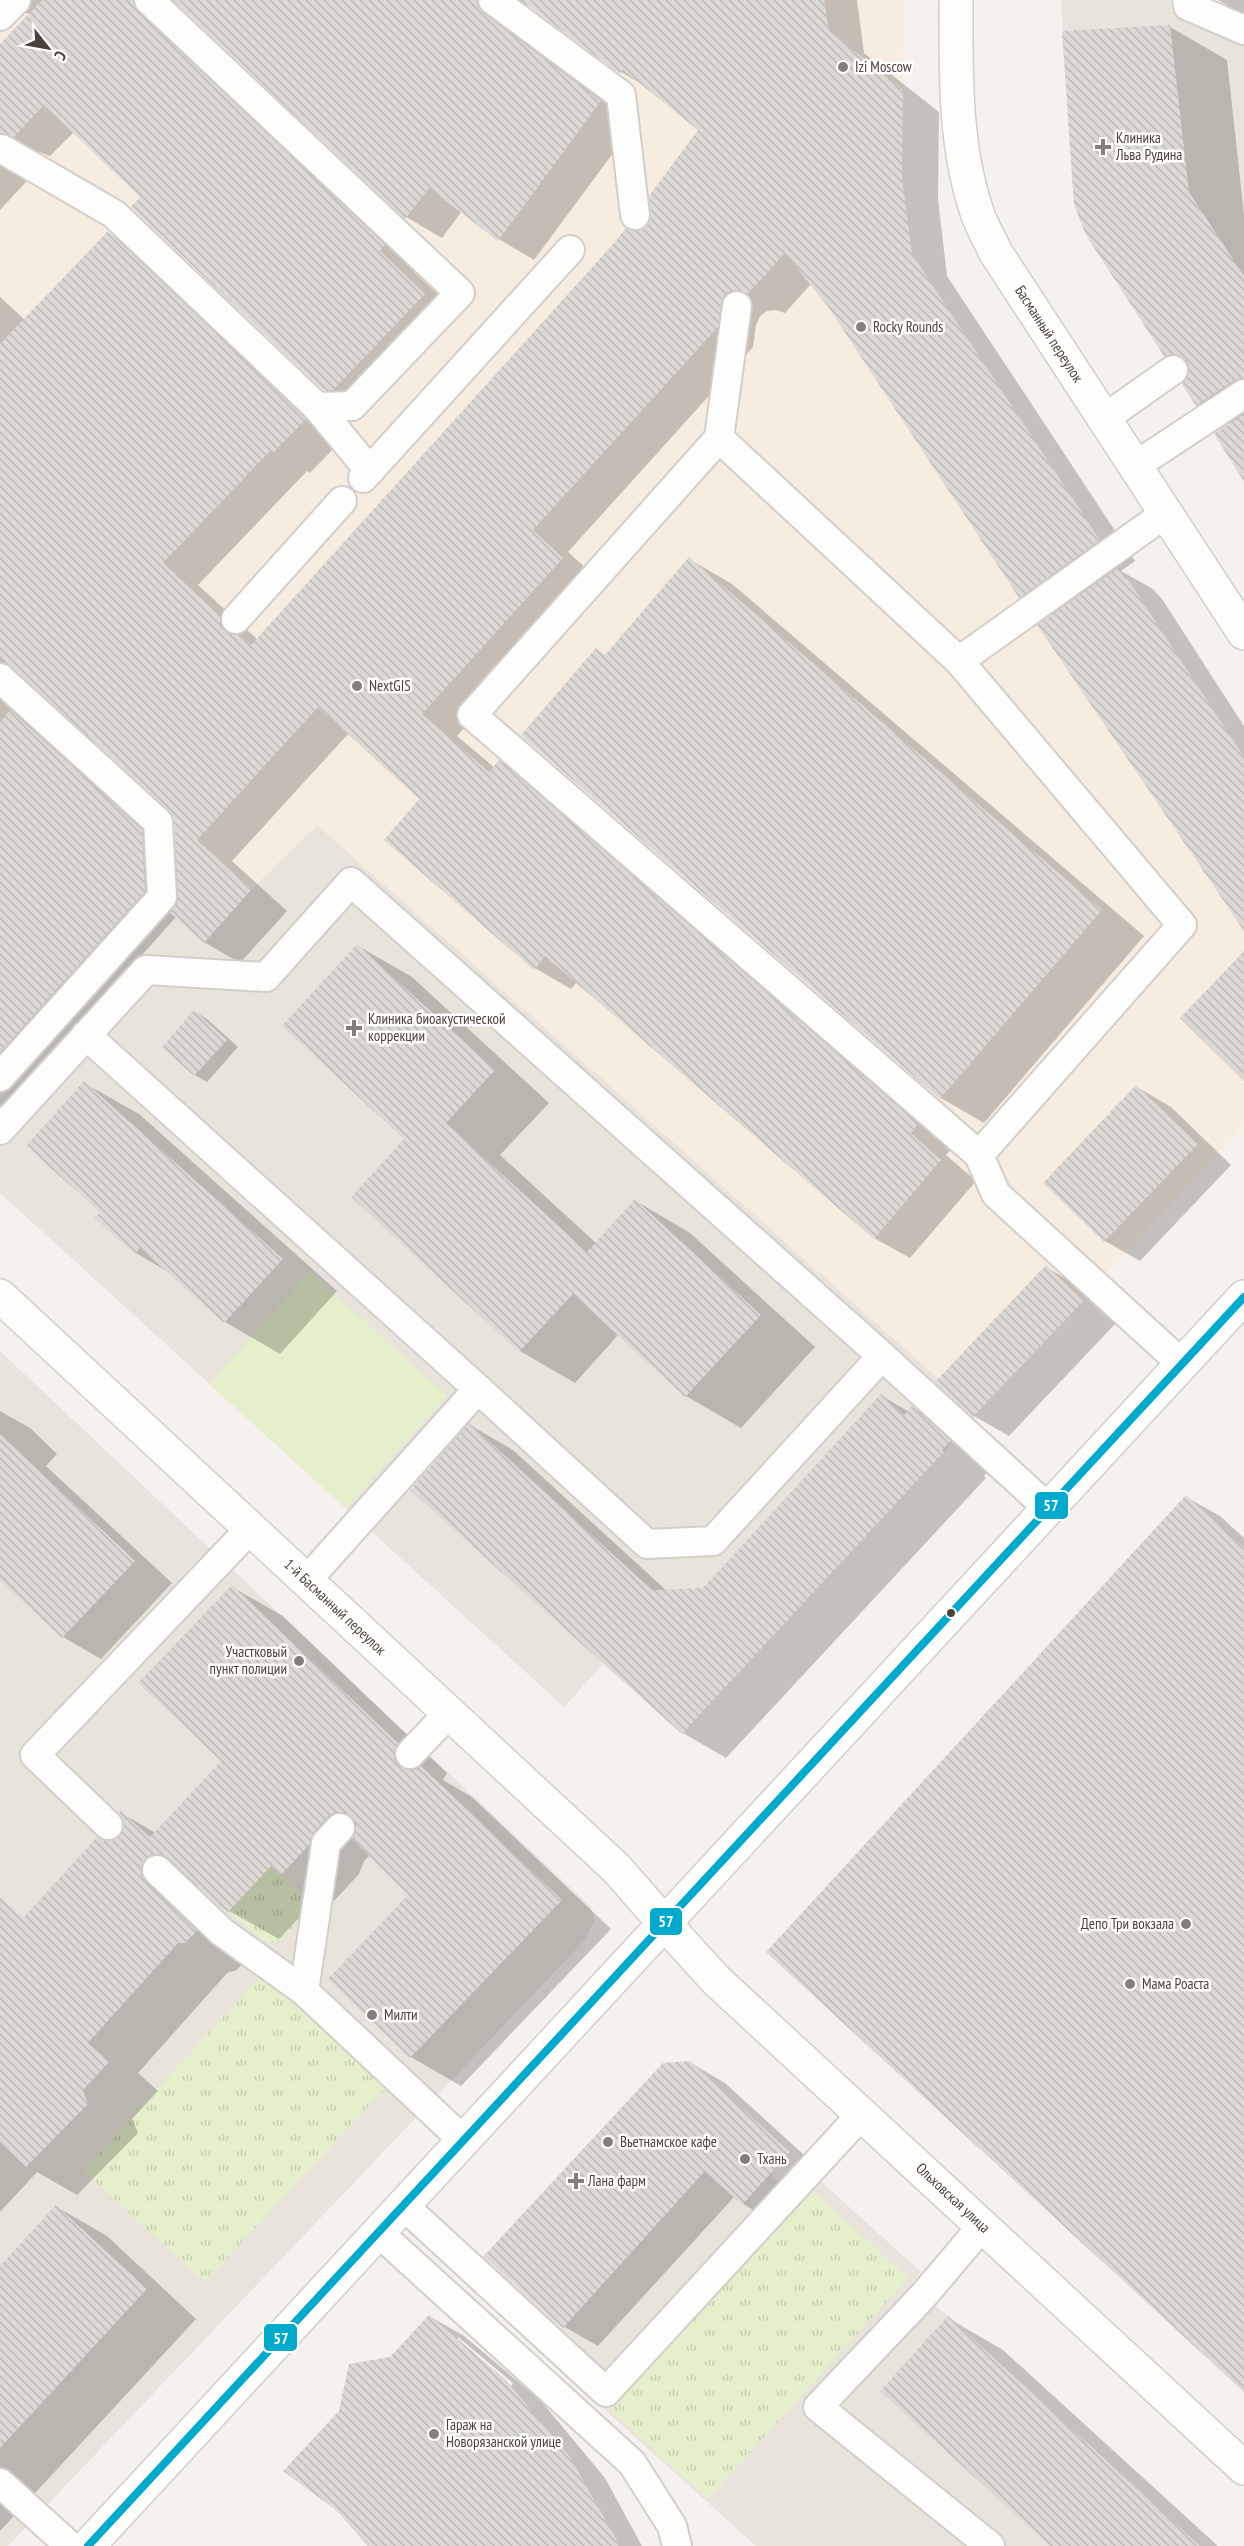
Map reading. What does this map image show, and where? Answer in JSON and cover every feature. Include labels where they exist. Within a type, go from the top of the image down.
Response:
[{"type":"street","name":"Басманный переулок","points":[[956,0],[956,86],[962,156],[975,208],[996,253],[1244,633]]},
{"type":"street","name":"1-й Басманный переулок","points":[[0,1296],[617,1869],[664,1924]]},
{"type":"street","points":[[88,2546],[1244,1297]]},
{"type":"street","name":"Ольховская улица","points":[[664,1924],[716,1980],[1244,2468]]},
{"type":"lane","points":[[0,16],[16,0]]},
{"type":"lane","points":[[149,0],[460,293],[352,406],[317,407]]},
{"type":"lane","points":[[494,0],[621,95],[635,215]]},
{"type":"lane","points":[[1187,0],[1188,6],[1244,30]]},
{"type":"lane","points":[[2,149],[114,214],[317,407],[366,475],[570,250]]},
{"type":"lane","points":[[737,306],[719,438],[472,715],[979,1155],[996,1194],[1182,1364]]},
{"type":"lane","points":[[1105,418],[1173,370]]},
{"type":"lane","points":[[1135,466],[1244,393]]},
{"type":"lane","points":[[719,438],[959,661],[1182,925],[979,1155]]},
{"type":"lane","points":[[236,619],[342,501]]},
{"type":"lane","points":[[959,661],[1166,513]]},
{"type":"lane","points":[[0,678],[158,822],[162,897],[0,1077]]},
{"type":"lane","points":[[0,1130],[146,970],[266,977],[351,882],[882,1356],[1048,1508]]},
{"type":"lane","points":[[86,1035],[647,1544],[713,1541],[882,1356]]},
{"type":"lane","points":[[307,1580],[478,1389]]},
{"type":"lane","points":[[108,1825],[35,1755],[250,1528]]},
{"type":"lane","points":[[410,1754],[449,1713]]},
{"type":"lane","points":[[304,1991],[326,1843],[340,1828]]},
{"type":"lane","points":[[157,1870],[222,1932],[304,1991],[464,2141]]},
{"type":"lane","points":[[404,2206],[606,2392],[862,2114]]},
{"type":"lane","points":[[983,2225],[924,2295],[818,2408],[990,2546]]},
{"type":"lane","points":[[379,2233],[632,2463],[672,2526],[677,2546]]},
{"type":"lane","points":[[0,2483],[69,2546]]},
{"type":"shaded area","points":[[0,0],[206,0],[245,36],[227,62],[415,205],[429,188],[498,240],[541,184],[482,139],[327,0],[904,0],[902,177],[912,254],[1244,757],[1244,1126],[977,1413],[317,825],[252,889],[217,858],[0,1098]]},
{"type":"shaded area","points":[[1061,0],[1170,0],[1171,11],[1244,41],[1244,483],[1206,419],[1086,235],[1080,220],[1074,204]]},
{"type":"shaded area","points":[[317,824],[977,1413],[944,1452],[682,1734],[604,1663],[564,1707],[0,1193],[0,1098],[217,858],[252,889]]},
{"type":"shaded area","points":[[0,1351],[591,1907],[594,1921],[585,1940],[8,2546],[0,2546]]},
{"type":"shaded area","points":[[690,2061],[790,2152],[771,2174],[794,2197],[814,2175],[921,2272],[912,2284],[1200,2546],[756,2546],[461,2280],[663,2063]]},
{"type":"green space","points":[[310,1272],[447,1396],[346,1508],[209,1384]]},
{"type":"green space","points":[[271,1866],[305,1897],[308,1913],[280,1940],[267,1944],[228,1912]]},
{"type":"green space","points":[[263,1973],[387,2086],[205,2282],[83,2171]]},
{"type":"green space","points":[[811,2189],[908,2278],[708,2499],[610,2410]]},
{"type":"building","points":[[42,0],[133,0],[138,12],[385,245],[380,251],[425,294],[333,390],[323,390],[131,207],[140,197],[44,105],[14,137],[0,133],[0,44]]},
{"type":"building","points":[[173,0],[477,0],[478,7],[483,13],[601,101],[498,241],[429,188],[405,219]]},
{"type":"building","points":[[521,0],[824,0],[829,31],[903,90],[902,178],[912,254],[1100,540],[1019,598],[829,308],[785,253],[748,294],[739,290],[730,291],[724,295],[718,327],[533,530],[563,558],[422,714],[489,772],[499,760],[918,1124],[911,1133],[941,1160],[874,1239],[545,956],[534,970],[384,840],[419,799],[318,707],[197,840],[252,889],[204,943],[170,913],[177,903],[178,896],[174,821],[170,811],[0,657],[0,344],[108,231],[306,419],[273,453],[270,451],[163,563],[220,616],[220,624],[225,631],[232,635],[240,635],[251,645],[626,228],[636,231],[645,228],[650,221],[651,214],[649,196],[698,130],[623,70],[620,74]]},
{"type":"building","points":[[1170,25],[1189,192],[1244,276],[1244,378],[1235,380],[1196,406],[1182,384],[1188,376],[1187,361],[1179,355],[1164,356],[1086,235],[1074,204],[1062,31]]},
{"type":"building","points":[[1244,414],[1244,481],[1214,434]]},
{"type":"building","points":[[689,557],[1102,910],[940,1099],[521,735],[596,648],[605,655]]},
{"type":"building","points":[[1118,568],[1125,579],[1127,578],[1244,757],[1244,931],[1037,625]]},
{"type":"building","points":[[10,710],[142,830],[145,891],[0,1052],[0,722]]},
{"type":"building","points":[[357,944],[495,1070],[446,1123],[587,1252],[635,1199],[761,1315],[685,1397],[573,1294],[519,1352],[351,1197],[404,1139],[282,1026]]},
{"type":"building","points":[[1244,951],[1244,1081],[1180,1018]]},
{"type":"building","points":[[194,1010],[227,1040],[194,1076],[162,1047]]},
{"type":"building","points":[[84,1081],[283,1259],[224,1323],[140,1248],[135,1254],[94,1218],[100,1212],[26,1146]]},
{"type":"building","points":[[1136,1085],[1198,1144],[1104,1242],[1043,1183]]},
{"type":"building","points":[[1046,1265],[1083,1301],[973,1417],[935,1382]]},
{"type":"building","points":[[881,1394],[904,1415],[912,1406],[951,1441],[942,1450],[944,1452],[682,1734],[410,1490],[469,1423],[652,1590],[703,1588]]},
{"type":"building","points":[[0,1434],[135,1561],[62,1638],[0,1580]]},
{"type":"building","name":"Депо Три вокзала","points":[[1186,1495],[1244,1548],[1244,2392],[766,1952]]},
{"type":"building","points":[[232,1585],[398,1743],[394,1751],[394,1758],[398,1766],[407,1770],[415,1770],[421,1766],[562,1900],[410,2058],[328,1979],[408,1895],[352,1839],[356,1832],[356,1824],[351,1816],[343,1812],[336,1812],[328,1816],[314,1832],[309,1845],[281,1875],[271,1866],[228,1912],[168,1858],[160,1854],[152,1854],[141,1866],[141,1875],[197,1931],[185,1943],[178,1943],[88,2043],[109,2062],[83,2090],[88,2104],[26,2167],[0,2143],[0,1897],[23,1918],[97,1837],[104,1841],[112,1841],[120,1836],[124,1828],[124,1820],[119,1813],[121,1811],[150,1837],[221,1761],[138,1683]]},
{"type":"building","points":[[690,2061],[790,2152],[742,2205],[705,2171],[563,2328],[484,2256],[663,2063]]},
{"type":"building","points":[[56,2205],[147,2289],[0,2448],[0,2266]]},
{"type":"building","name":"Гараж на Новорязанской улице","points":[[429,2315],[506,2380],[570,2457],[620,2546],[368,2546],[336,2510],[283,2471],[339,2411],[349,2364],[390,2357]]},
{"type":"building","points":[[948,2316],[1200,2546],[1050,2546],[880,2391]]},
{"type":"transit line","name":"57","points":[[88,2546],[1244,1297]]},
{"type":"place","name":"Izi Moscow","points":[[843,67]]},
{"type":"place","name":"Клиника Льва Рудина","points":[[1103,147]]},
{"type":"place","name":"Rocky Rounds","points":[[861,327]]},
{"type":"place","name":"NextGIS","points":[[357,686]]},
{"type":"place","name":"Клиника биоакустической коррекции","points":[[354,1028]]},
{"type":"place","name":"Участковый пункт полиции","points":[[299,1661]]},
{"type":"place","name":"Депо Три вокзала","points":[[1186,1924]]},
{"type":"place","name":"Мама Роаста","points":[[1130,1984]]},
{"type":"place","name":"Милти","points":[[372,2015]]},
{"type":"place","name":"Вьетнамское кафе","points":[[608,2142]]},
{"type":"place","name":"Тхань","points":[[745,2159]]},
{"type":"place","name":"Лана фарм","points":[[576,2181]]},
{"type":"place","name":"Гараж на Новорязанской улице","points":[[434,2434]]}]
